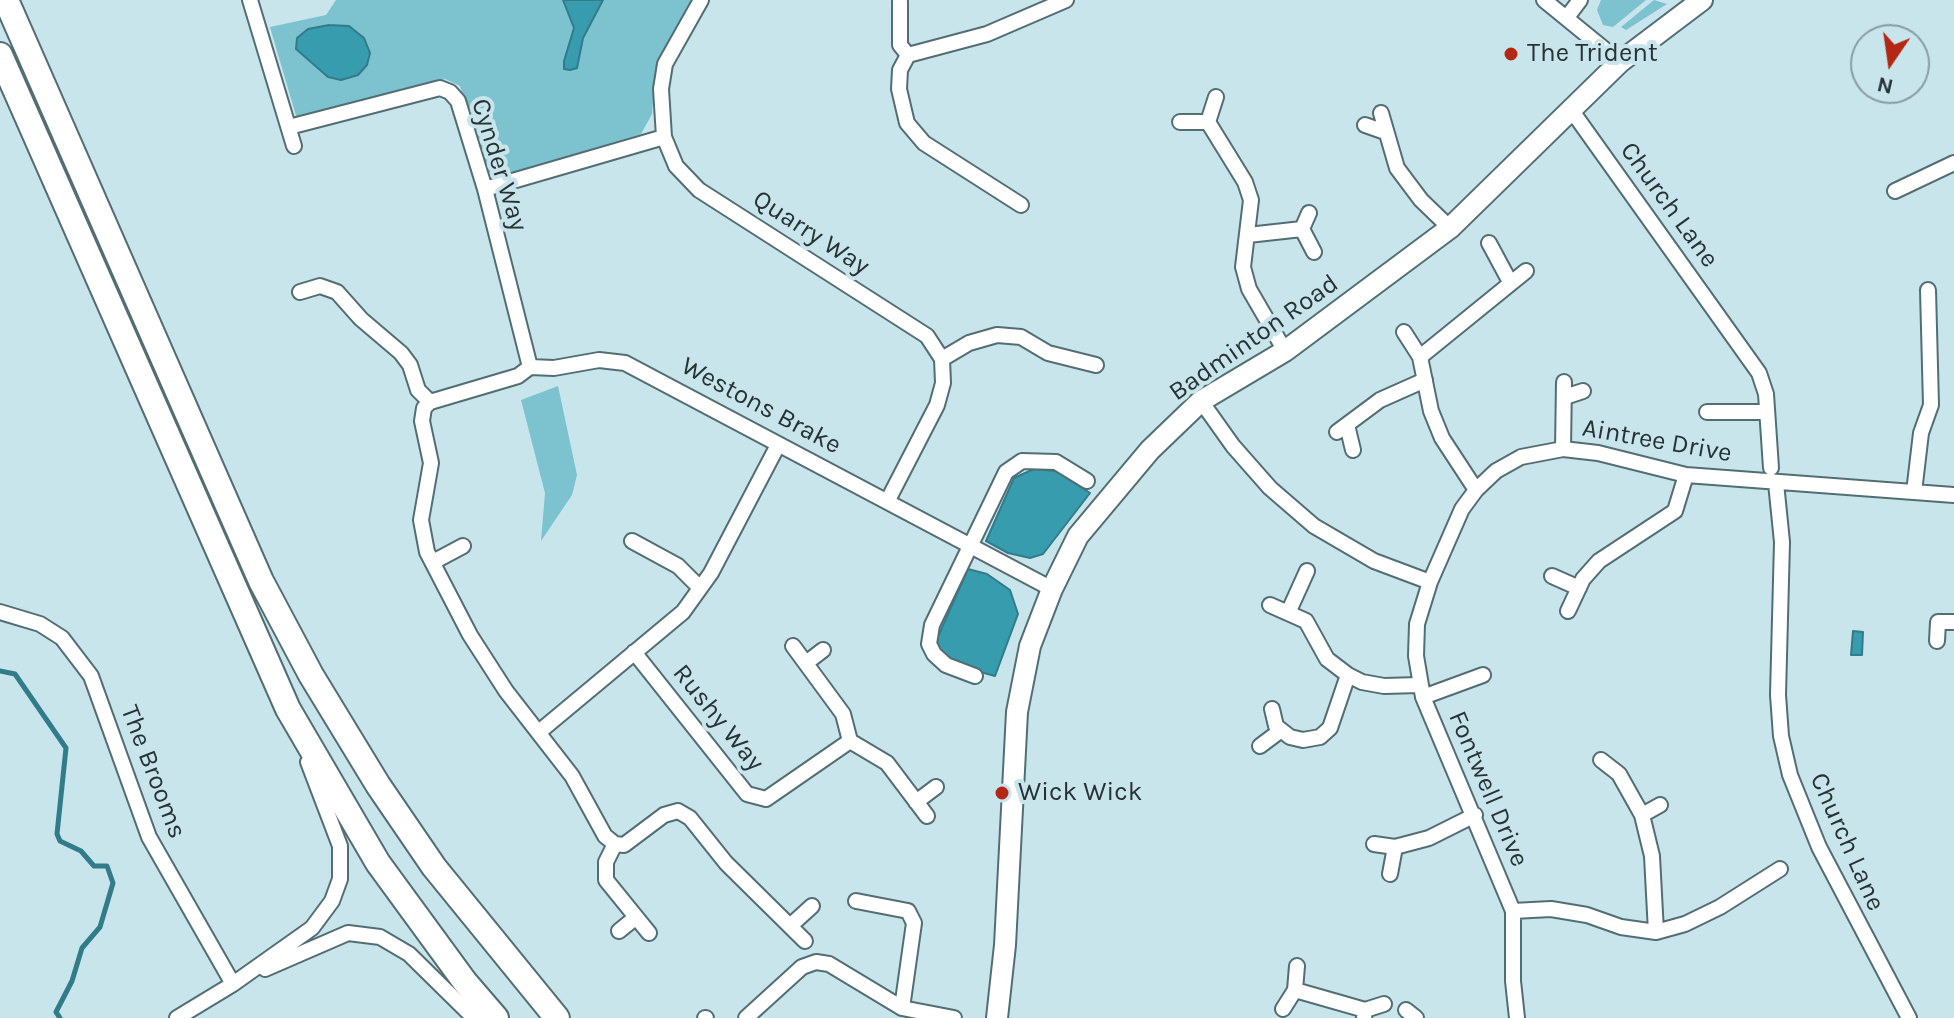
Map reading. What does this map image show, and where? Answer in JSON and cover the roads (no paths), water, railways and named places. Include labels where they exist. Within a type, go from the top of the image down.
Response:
[{"type":"highway","points":[[6,0],[261,581],[311,675],[378,785],[434,867],[557,1018]]},
{"type":"highway","points":[[0,55],[288,709],[378,863],[465,982],[496,1018]]},
{"type":"main road","name":"Badminton Road","points":[[997,1018],[1005,945],[1017,712],[1030,646],[1052,589],[1078,536],[1150,450],[1201,401],[1285,351],[1450,228],[1620,62],[1697,1]]},
{"type":"street","points":[[250,0],[294,146]]},
{"type":"street","name":"Quarry Way","points":[[701,0],[665,64],[661,89],[664,137],[676,166],[699,190],[927,336],[942,359]]},
{"type":"street","points":[[1021,205],[924,143],[907,123],[899,89],[900,70],[908,55],[987,34],[1066,0]]},
{"type":"street","points":[[1544,0],[1568,16],[1620,62]]},
{"type":"street","points":[[1568,16],[1580,0]]},
{"type":"street","points":[[900,2],[900,45],[908,55]]},
{"type":"street","name":"Cynder Way","points":[[289,127],[440,88],[458,101],[485,189],[530,367]]},
{"type":"street","points":[[1216,97],[1208,122],[1251,200],[1243,267],[1249,289],[1285,351]]},
{"type":"street","name":"Church Lane","points":[[1572,111],[1759,373],[1767,412],[1771,468]]},
{"type":"street","points":[[1381,113],[1397,168],[1421,200],[1450,228]]},
{"type":"street","points":[[1180,122],[1208,122]]},
{"type":"street","points":[[1365,125],[1385,132]]},
{"type":"street","points":[[485,189],[664,137]]},
{"type":"street","points":[[1895,191],[1918,188],[1954,163]]},
{"type":"street","points":[[1302,229],[1309,213]]},
{"type":"street","points":[[1248,235],[1302,229]]},
{"type":"street","points":[[1302,229],[1314,252]]},
{"type":"street","points":[[1489,243],[1510,282]]},
{"type":"street","points":[[1420,357],[1526,271]]},
{"type":"street","points":[[300,292],[320,286],[337,292],[410,365],[418,390],[430,402],[424,408],[422,421],[431,463],[421,520],[433,562],[476,645],[506,691],[572,776],[605,836],[615,844]]},
{"type":"street","points":[[1914,492],[1921,433],[1931,405],[1928,290]]},
{"type":"street","points":[[1404,332],[1420,357],[1442,438],[1476,490]]},
{"type":"street","points":[[888,500],[937,405],[943,383],[942,359],[969,343],[997,335],[1021,337],[1048,353],[1096,365]]},
{"type":"street","name":"Westons Brake","points":[[430,402],[518,376],[530,367],[554,368],[599,360],[625,363],[1052,589]]},
{"type":"street","points":[[1353,450],[1342,428],[1380,400],[1425,380]]},
{"type":"street","points":[[1563,449],[1564,389],[1583,391]]},
{"type":"street","points":[[1201,401],[1233,446],[1270,488],[1314,526],[1374,561],[1430,582]]},
{"type":"street","points":[[1707,412],[1767,412]]},
{"type":"street","points":[[539,732],[683,612],[700,588],[778,445]]},
{"type":"street","name":"Aintree Drive","points":[[1430,582],[1462,509],[1476,490],[1496,471],[1521,457],[1563,449],[1598,453],[1686,475],[1954,495]]},
{"type":"street","points":[[975,676],[946,665],[934,654],[929,644],[932,625],[1006,472],[1022,461],[1056,462],[1087,481]]},
{"type":"street","points":[[1568,611],[1579,588],[1599,561],[1675,511],[1686,475]]},
{"type":"street","name":"Church Lane","points":[[1776,483],[1782,542],[1778,695],[1781,736],[1790,775],[1819,847],[1909,1018]]},
{"type":"street","points":[[632,541],[678,566],[700,588]]},
{"type":"street","points":[[433,562],[463,546]]},
{"type":"street","points":[[1288,613],[1307,571]]},
{"type":"street","points":[[1552,576],[1579,588]]},
{"type":"street","name":"Fontwell Drive","points":[[1430,582],[1417,624],[1421,691],[1513,911],[1513,981],[1517,1018]]},
{"type":"street","points":[[1270,605],[1306,621],[1327,659],[1362,682],[1421,691],[1483,675]]},
{"type":"street","name":"The Brooms","points":[[0,612],[40,624],[62,638],[84,664],[149,837],[233,984]]},
{"type":"street","points":[[1937,641],[1938,622],[1954,622]]},
{"type":"street","points":[[793,646],[843,714],[850,741],[887,763],[927,816]]},
{"type":"street","points":[[806,663],[823,650]]},
{"type":"street","name":"Rushy Way","points":[[634,652],[747,794],[755,798],[775,796],[850,741]]},
{"type":"street","points":[[1272,709],[1280,731],[1303,740],[1320,737],[1330,728],[1348,675]]},
{"type":"street","points":[[177,1018],[233,984],[312,928],[332,901],[340,879],[340,846],[288,709]]},
{"type":"street","points":[[1260,746],[1280,731]]},
{"type":"street","points":[[1601,760],[1619,774],[1642,815],[1652,856],[1656,932]]},
{"type":"street","points":[[916,802],[936,787]]},
{"type":"street","points":[[1642,815],[1660,805]]},
{"type":"street","points":[[615,844],[634,840],[664,815],[678,811],[690,818],[726,863],[805,941]]},
{"type":"street","points":[[1374,844],[1395,847],[1429,838],[1475,815]]},
{"type":"street","points":[[615,844],[606,862],[606,880],[649,933]]},
{"type":"street","points":[[1390,874],[1395,847]]},
{"type":"street","points":[[1513,911],[1551,909],[1587,915],[1621,927],[1656,932],[1685,924],[1720,907],[1780,869]]},
{"type":"street","points":[[856,901],[908,911],[914,923],[902,1008]]},
{"type":"street","points":[[790,926],[812,906]]},
{"type":"street","points":[[619,931],[635,918]]},
{"type":"street","points":[[233,984],[348,933],[364,933],[397,945],[474,1018]]},
{"type":"street","points":[[746,1018],[802,967],[816,962],[829,964],[902,1008],[954,1018]]},
{"type":"street","points":[[1283,1009],[1295,990],[1297,966]]},
{"type":"street","points":[[1295,990],[1365,1014],[1384,1004]]},
{"type":"waterway","points":[[0,671],[15,674],[66,748],[57,834],[60,841],[81,851],[94,866],[107,866],[113,883],[100,927],[82,948],[72,981],[56,1012],[60,1018]]},
{"type":"place","name":"The Trident","points":[[1511,54]]},
{"type":"place","name":"Wick Wick","points":[[1002,793]]}]
